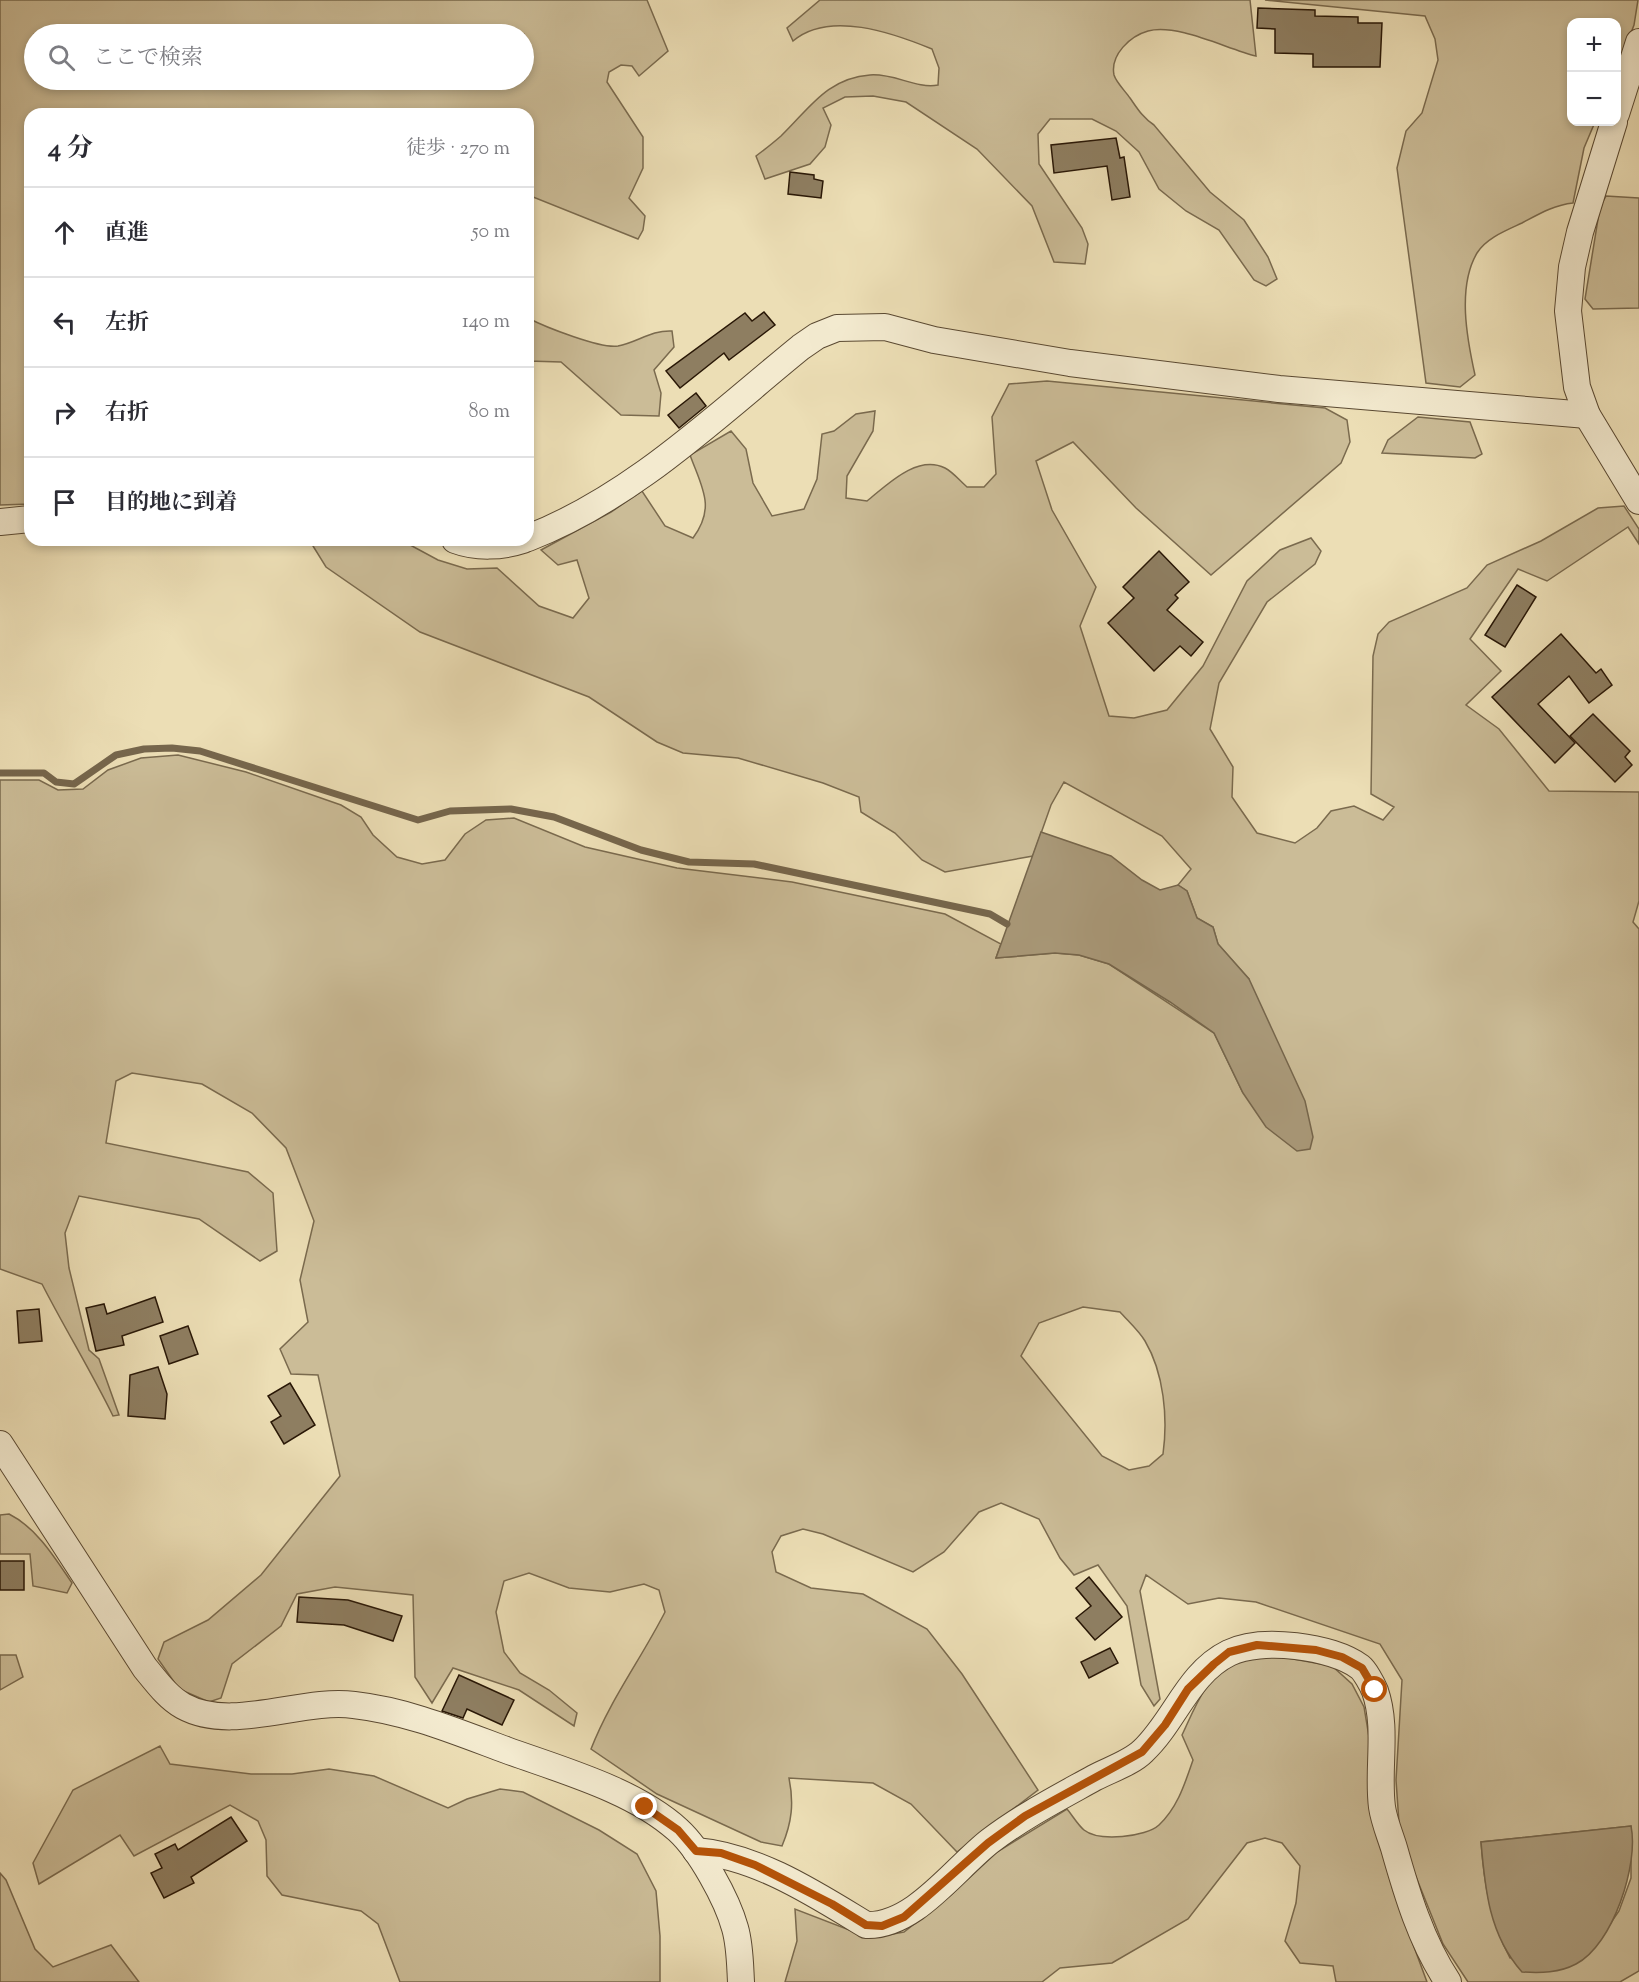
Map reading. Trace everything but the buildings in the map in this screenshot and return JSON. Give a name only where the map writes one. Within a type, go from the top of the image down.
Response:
[{"type":"street","points":[[1621,101],[1639,42]]},
{"type":"street","points":[[1613,126],[1580,232],[1569,289],[1570,350],[1577,387],[1587,415],[1639,501]]},
{"type":"street","points":[[534,535],[592,508],[665,457],[801,347],[837,328],[885,327],[934,340],[1070,363],[1279,389],[1587,415]]},
{"type":"street","points":[[0,522],[24,520]]},
{"type":"street","points":[[0,1444],[145,1668],[162,1689],[182,1705],[200,1713],[230,1715],[260,1714],[303,1706],[350,1704],[384,1709],[428,1720],[577,1775],[645,1807],[678,1830],[696,1851],[735,1927],[741,1982]]},
{"type":"street","points":[[696,1851],[721,1853],[755,1865],[832,1904],[866,1925],[882,1926],[904,1917],[988,1843],[1025,1816],[1142,1752],[1165,1725],[1188,1689],[1229,1652],[1257,1645],[1316,1650],[1342,1657],[1362,1668],[1375,1690],[1382,1730],[1382,1808],[1418,1923],[1448,1982]]},
{"type":"shaded area","points":[[0,0],[647,0],[668,51],[639,76],[632,66],[621,65],[609,72],[607,82],[643,137],[643,168],[629,198],[645,216],[643,230],[638,239],[534,197],[534,108],[24,108],[24,504],[0,505]]},
{"type":"shaded area","points":[[820,0],[1250,0],[1256,56],[1202,38],[1160,29],[1141,34],[1123,47],[1115,60],[1114,75],[1140,113],[1154,125],[1210,192],[1244,220],[1268,257],[1277,279],[1266,286],[1254,280],[1219,230],[1186,211],[1159,189],[1139,152],[1116,131],[1092,119],[1050,119],[1038,134],[1039,164],[1082,228],[1088,244],[1085,264],[1054,262],[1032,206],[977,149],[906,102],[873,96],[845,97],[823,108],[831,125],[825,147],[810,164],[765,179],[756,156],[781,136],[830,88],[855,77],[870,75],[888,76],[921,85],[938,85],[939,68],[932,49],[880,31],[861,27],[824,27],[808,32],[793,41],[787,28]]},
{"type":"shaded area","points":[[1265,0],[1638,0],[1634,25],[1621,59],[1621,18],[1567,18],[1567,126],[1593,126],[1584,148],[1573,203],[1547,210],[1504,232],[1491,239],[1477,253],[1467,281],[1465,297],[1469,346],[1475,375],[1460,387],[1426,383],[1397,168],[1406,131],[1422,113],[1438,60],[1435,39],[1425,16]]},
{"type":"shaded area","points":[[1606,196],[1639,198],[1639,308],[1593,309],[1585,299],[1600,207]]},
{"type":"shaded area","points":[[534,321],[573,336],[610,346],[625,344],[658,332],[672,331],[674,347],[654,370],[661,393],[659,416],[621,415],[561,362],[534,361]]},
{"type":"shaded area","points":[[1047,381],[1325,408],[1347,420],[1350,442],[1341,463],[1211,575],[1136,508],[1073,442],[1036,461],[1052,510],[1096,587],[1080,626],[1109,716],[1134,718],[1167,710],[1203,666],[1247,581],[1280,550],[1311,538],[1321,551],[1315,564],[1267,602],[1219,683],[1210,729],[1233,767],[1232,797],[1257,833],[1295,843],[1317,828],[1331,811],[1354,806],[1383,820],[1394,807],[1371,794],[1373,656],[1378,634],[1389,622],[1467,588],[1487,565],[1541,541],[1598,508],[1624,506],[1639,529],[1639,544],[1628,527],[1547,581],[1518,569],[1470,639],[1501,671],[1466,705],[1499,729],[1549,791],[1639,792],[1639,901],[1633,922],[1639,929],[1639,1971],[1620,1982],[1468,1982],[1443,1944],[1400,1837],[1396,1780],[1402,1680],[1380,1644],[1256,1602],[1219,1598],[1188,1604],[1146,1575],[1140,1591],[1160,1699],[1154,1706],[1141,1685],[1127,1606],[1098,1565],[1074,1575],[1060,1558],[1039,1519],[1001,1503],[979,1512],[944,1552],[913,1572],[823,1534],[803,1529],[781,1536],[772,1552],[776,1572],[811,1588],[863,1594],[927,1629],[962,1674],[1038,1790],[957,1852],[911,1804],[873,1783],[789,1778],[791,1812],[782,1846],[761,1842],[657,1794],[591,1749],[616,1697],[665,1612],[659,1590],[644,1584],[610,1592],[569,1588],[529,1573],[504,1581],[496,1612],[504,1652],[520,1673],[549,1690],[577,1713],[574,1726],[519,1690],[453,1668],[432,1703],[415,1677],[413,1595],[335,1587],[297,1594],[281,1626],[232,1664],[221,1698],[209,1702],[179,1689],[158,1659],[164,1642],[208,1620],[261,1575],[340,1476],[318,1375],[291,1374],[280,1349],[308,1322],[300,1280],[314,1221],[286,1148],[252,1113],[202,1084],[132,1073],[116,1081],[106,1143],[248,1172],[273,1193],[277,1251],[260,1261],[199,1219],[79,1196],[65,1233],[69,1268],[89,1350],[99,1359],[119,1415],[113,1416],[42,1284],[0,1269],[0,780],[39,780],[58,790],[83,789],[108,770],[141,758],[178,755],[246,772],[341,805],[361,817],[373,835],[397,857],[422,864],[445,860],[465,834],[486,820],[514,818],[585,847],[677,868],[792,882],[945,914],[1001,944],[996,958],[1055,953],[1079,955],[1109,964],[1214,1033],[1243,1093],[1249,979],[1218,944],[1213,927],[1197,918],[1187,891],[1178,885],[1191,869],[1162,836],[1064,782],[1051,805],[1033,856],[945,872],[922,860],[895,833],[861,812],[859,797],[823,783],[738,758],[683,753],[657,742],[589,697],[420,632],[326,567],[313,546],[412,546],[438,560],[467,569],[497,568],[539,606],[573,618],[589,598],[577,560],[558,565],[541,550],[611,512],[642,491],[665,526],[693,538],[704,517],[705,497],[690,455],[731,431],[746,449],[753,483],[772,516],[804,509],[817,479],[822,434],[834,431],[856,414],[875,411],[873,431],[847,476],[846,498],[867,501],[903,473],[924,465],[945,468],[967,487],[984,487],[996,474],[992,417],[1009,384]],"holes":[[[1083,1307],[1120,1312],[1143,1337],[1157,1367],[1165,1411],[1163,1454],[1149,1466],[1129,1470],[1102,1456],[1021,1356],[1039,1323]],[[1631,1826],[1631,1878],[1619,1911],[1597,1943],[1510,1958],[1497,1930],[1489,1901],[1481,1842]]]},
{"type":"shaded area","points":[[1418,417],[1470,422],[1482,454],[1475,458],[1382,453],[1388,440]]},
{"type":"shaded area","points":[[1041,832],[1111,856],[1142,880],[1160,890],[1178,885],[1187,891],[1197,918],[1213,927],[1218,944],[1249,979],[1305,1101],[1313,1137],[1310,1149],[1297,1151],[1266,1127],[1243,1093],[1214,1033],[1109,964],[1079,955],[1055,953],[996,958]]},
{"type":"shaded area","points":[[9,1514],[37,1535],[52,1554],[72,1583],[67,1593],[33,1586],[30,1554],[0,1554],[0,1515]]},
{"type":"shaded area","points":[[0,1655],[16,1655],[23,1677],[0,1690]]},
{"type":"shaded area","points":[[1271,1655],[1332,1666],[1352,1684],[1364,1707],[1370,1743],[1368,1779],[1393,1890],[1427,1982],[1336,1982],[1333,1966],[1300,1963],[1285,1941],[1296,1903],[1300,1866],[1282,1843],[1265,1838],[1247,1843],[1188,1919],[1112,1963],[1060,1968],[1042,1982],[785,1982],[797,1941],[795,1909],[870,1938],[904,1932],[951,1895],[997,1852],[1067,1809],[1084,1830],[1100,1836],[1134,1835],[1144,1833],[1159,1825],[1176,1803],[1184,1786],[1193,1760],[1182,1735],[1208,1684],[1234,1663]]},
{"type":"shaded area","points":[[160,1746],[170,1764],[251,1774],[292,1774],[329,1769],[374,1776],[448,1808],[467,1799],[500,1789],[523,1792],[599,1830],[637,1854],[656,1891],[660,1936],[660,1982],[400,1982],[378,1924],[361,1911],[282,1895],[267,1876],[266,1840],[258,1821],[230,1805],[134,1856],[120,1835],[39,1884],[33,1863],[73,1790]]},
{"type":"shaded area","points":[[1631,1826],[1631,1861],[1627,1881],[1612,1922],[1601,1940],[1589,1954],[1570,1967],[1550,1972],[1522,1972],[1502,1943],[1496,1927],[1484,1877],[1481,1842]]},
{"type":"shaded area","points":[[0,1873],[6,1880],[35,1949],[53,1967],[111,1945],[139,1982],[0,1982]]},
{"type":"waterway","points":[[0,773],[44,773],[56,782],[74,784],[116,755],[144,749],[172,748],[200,751],[418,820],[450,811],[511,809],[554,817],[641,850],[689,862],[754,864],[990,914],[1007,924]]},
{"type":"route","points":[[645,1807],[678,1830],[696,1851],[721,1853],[755,1865],[832,1904],[866,1925],[882,1926],[904,1917],[988,1843],[1025,1816],[1142,1752],[1165,1725],[1188,1689],[1229,1652],[1257,1645],[1316,1650],[1342,1657],[1362,1668],[1375,1690]]}]
